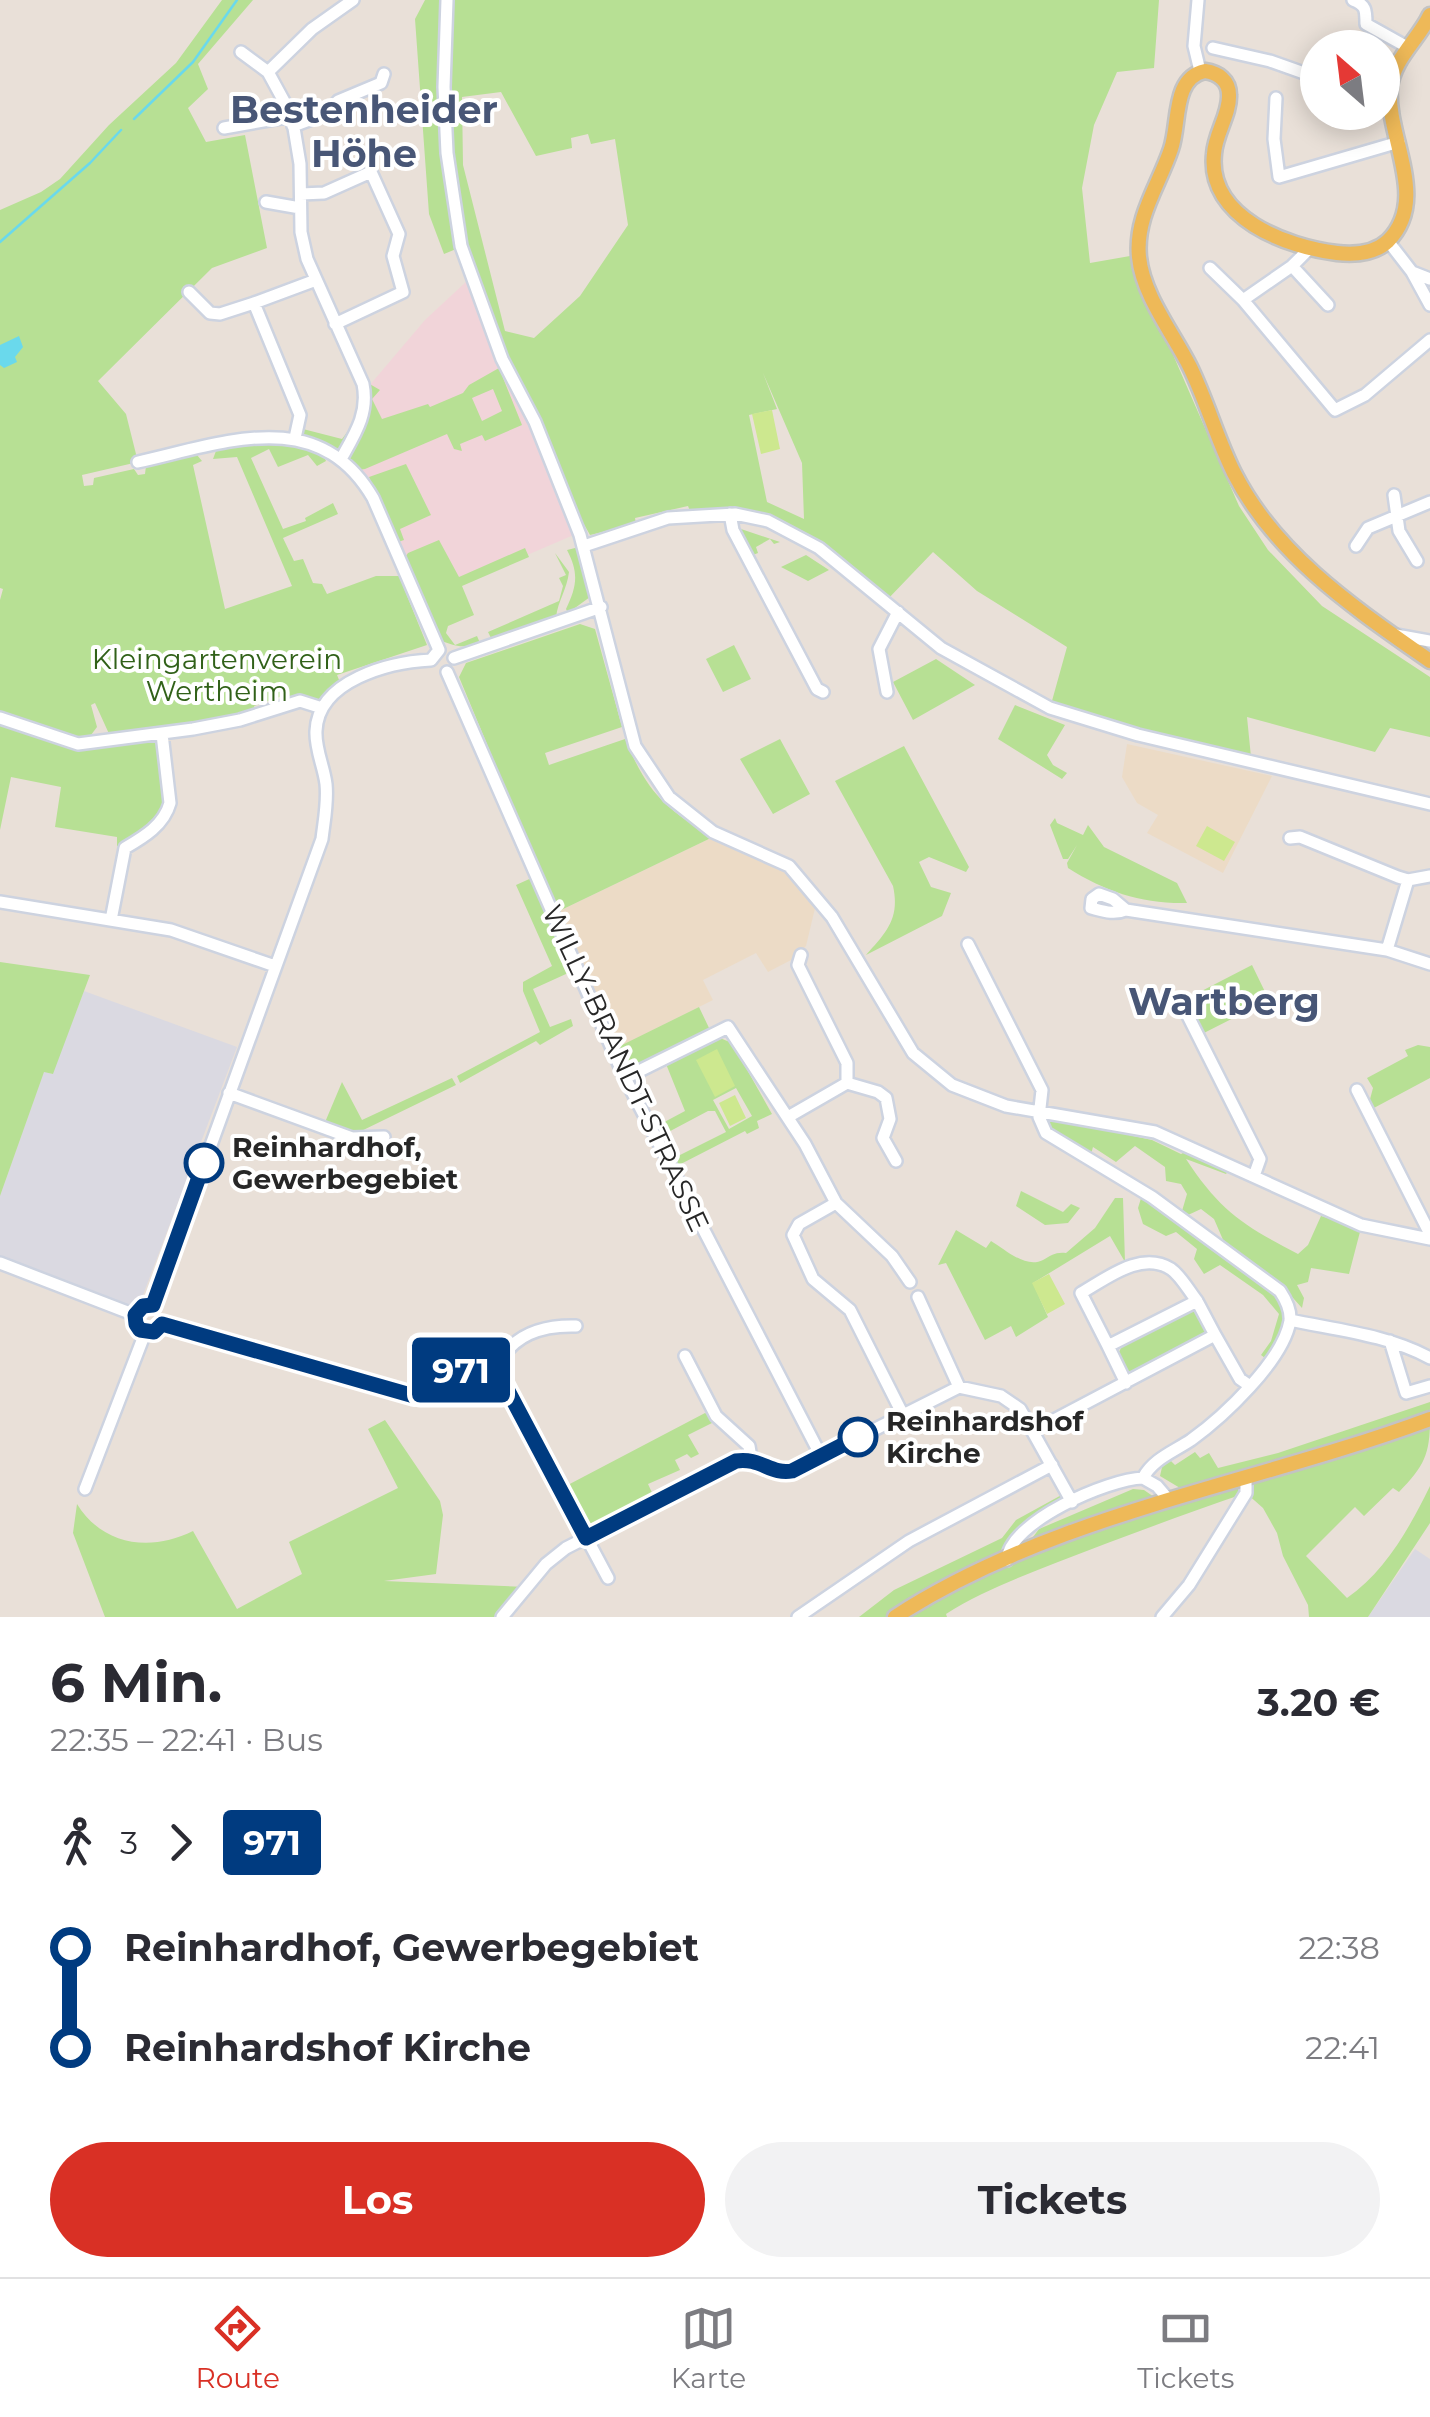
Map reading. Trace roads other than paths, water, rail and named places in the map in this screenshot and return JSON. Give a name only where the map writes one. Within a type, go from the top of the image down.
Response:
[{"type":"main road","points":[[1400,62],[1430,14]]},
{"type":"main road","points":[[1395,130],[1407,196],[1402,221],[1388,241],[1363,253],[1308,250],[1256,226],[1222,192],[1214,172],[1214,154],[1229,94],[1221,76],[1200,72],[1185,82],[1173,143],[1145,210],[1138,254],[1142,271],[1248,498],[1305,566],[1430,661]]},
{"type":"main road","points":[[895,1617],[930,1596],[1027,1551],[1170,1500],[1430,1419]]},
{"type":"street","points":[[268,72],[312,29],[353,0]]},
{"type":"street","points":[[448,0],[444,87],[447,153],[462,246],[502,359],[551,456],[584,546],[635,746],[669,797],[713,832],[789,866],[832,917],[898,1031],[933,1072],[974,1096],[1155,1132],[1361,1225],[1430,1237]]},
{"type":"street","points":[[1198,0],[1194,46],[1200,72]]},
{"type":"street","points":[[1352,0],[1366,10],[1366,24],[1408,48]]},
{"type":"street","points":[[1213,48],[1300,72]]},
{"type":"street","points":[[241,52],[268,72],[293,121],[300,164],[303,244],[366,400],[363,417],[341,459]]},
{"type":"street","points":[[224,128],[328,113],[338,101],[381,83],[384,74]]},
{"type":"street","points":[[1276,98],[1274,139],[1279,177],[1399,142]]},
{"type":"street","points":[[301,194],[324,192],[371,172],[399,234],[393,256],[403,292],[335,324]]},
{"type":"street","points":[[266,202],[300,208]]},
{"type":"street","points":[[1388,241],[1412,272],[1430,305]]},
{"type":"street","points":[[1244,300],[1308,250]]},
{"type":"street","points":[[1292,266],[1328,305]]},
{"type":"street","points":[[1210,268],[1244,300],[1335,410],[1365,395],[1430,340]]},
{"type":"street","points":[[1412,272],[1430,279]]},
{"type":"street","points":[[189,292],[210,313],[220,314],[316,280]]},
{"type":"street","points":[[254,303],[300,415],[295,438]]},
{"type":"street","points":[[138,462],[254,437],[295,438],[341,459],[373,498],[436,655],[435,670],[447,672],[454,658],[448,651],[436,655],[411,661],[356,680],[333,693],[322,708],[316,730],[326,783],[322,838],[153,1305]]},
{"type":"street","points":[[1394,495],[1399,531],[1418,561]]},
{"type":"street","points":[[1356,546],[1368,528],[1430,502]]},
{"type":"street","points":[[584,546],[668,518],[730,514],[768,521],[819,548],[942,648],[1050,708],[1138,735],[1430,804]]},
{"type":"street","points":[[730,514],[742,547],[817,690],[823,692]]},
{"type":"street","points":[[454,658],[601,607]]},
{"type":"street","points":[[887,692],[880,649],[898,612]]},
{"type":"street","points":[[1392,634],[1430,641]]},
{"type":"street","name":"WILLY-BRANDT-STRASSE","points":[[447,672],[625,1078],[820,1456]]},
{"type":"street","points":[[0,718],[78,744],[240,720],[300,702],[322,708]]},
{"type":"street","points":[[111,920],[125,848],[160,823],[170,803],[162,734]]},
{"type":"street","points":[[1290,838],[1300,838],[1408,880],[1430,876]]},
{"type":"street","points":[[1388,950],[1408,880]]},
{"type":"street","points":[[0,902],[171,930],[275,966]]},
{"type":"street","points":[[1126,910],[1388,950],[1430,964]]},
{"type":"street","points":[[968,944],[1042,1090],[1040,1112],[1046,1133],[1152,1197],[1280,1292],[1290,1320],[1274,1353],[1237,1402],[1192,1439],[1154,1463],[1142,1478],[1114,1484],[1072,1502],[1026,1528],[1008,1550],[1007,1560]]},
{"type":"street","points":[[801,954],[798,965],[847,1063],[847,1082]]},
{"type":"street","points":[[1184,1008],[1260,1159],[1254,1176]]},
{"type":"street","points":[[625,1078],[728,1027],[788,1117],[836,1203],[892,1256],[910,1282]]},
{"type":"street","points":[[788,1117],[847,1082],[878,1092],[886,1098],[890,1119],[883,1138],[896,1161]]},
{"type":"street","points":[[1357,1090],[1430,1237]]},
{"type":"street","points":[[230,1093],[352,1138],[384,1137]]},
{"type":"street","points":[[836,1203],[798,1224],[793,1235],[813,1279],[850,1310],[903,1414]]},
{"type":"street","points":[[0,1263],[135,1315]]},
{"type":"street","points":[[1126,1383],[1081,1293],[1128,1266],[1161,1265],[1173,1270],[1196,1301],[1240,1379],[1250,1386]]},
{"type":"street","points":[[918,1297],[959,1387]]},
{"type":"street","points":[[1108,1346],[1196,1301]]},
{"type":"street","points":[[145,1332],[136,1324],[135,1315],[143,1306],[153,1305]]},
{"type":"street","points":[[145,1332],[157,1330],[162,1324],[162,1314],[153,1305]]},
{"type":"street","points":[[1290,1320],[1390,1341],[1430,1358]]},
{"type":"street","points":[[162,1324],[414,1396],[468,1366],[482,1363],[496,1368],[608,1578]]},
{"type":"street","points":[[496,1368],[509,1346],[546,1326],[576,1326]]},
{"type":"street","points":[[85,1489],[145,1332]]},
{"type":"street","points":[[1033,1432],[1215,1335]]},
{"type":"street","points":[[1390,1341],[1406,1393],[1430,1386]]},
{"type":"street","points":[[685,1356],[716,1416],[749,1446],[751,1458]]},
{"type":"street","points":[[502,1617],[546,1564],[586,1538],[736,1461],[751,1458],[782,1473],[959,1387],[994,1393],[1020,1409],[1072,1502]]},
{"type":"street","points":[[798,1617],[909,1541],[1052,1466]]},
{"type":"street","points":[[1162,1617],[1189,1585],[1246,1494],[1246,1477]]},
{"type":"street","points":[[1142,1478],[1170,1500]]},
{"type":"street","points":[[1026,1528],[1027,1551]]},
{"type":"water","points":[[19,336],[23,347],[15,357],[17,362],[4,368],[0,365],[0,345]]},
{"type":"waterway","points":[[134,119],[193,62],[237,0]]},
{"type":"waterway","points":[[0,242],[90,163],[121,130]]},
{"type":"place","name":"Reinhardhof, Gewerbegebiet","points":[[204,1163]]},
{"type":"place","name":"Reinhardshof Kirche","points":[[858,1437]]},
{"type":"district","name":"Bestenheider Höhe","points":[[364,130]]},
{"type":"district","name":"Wartberg","points":[[1224,1001]]},
{"type":"park label","name":"Kleingartenverein Wertheim","points":[[217,675]]}]
